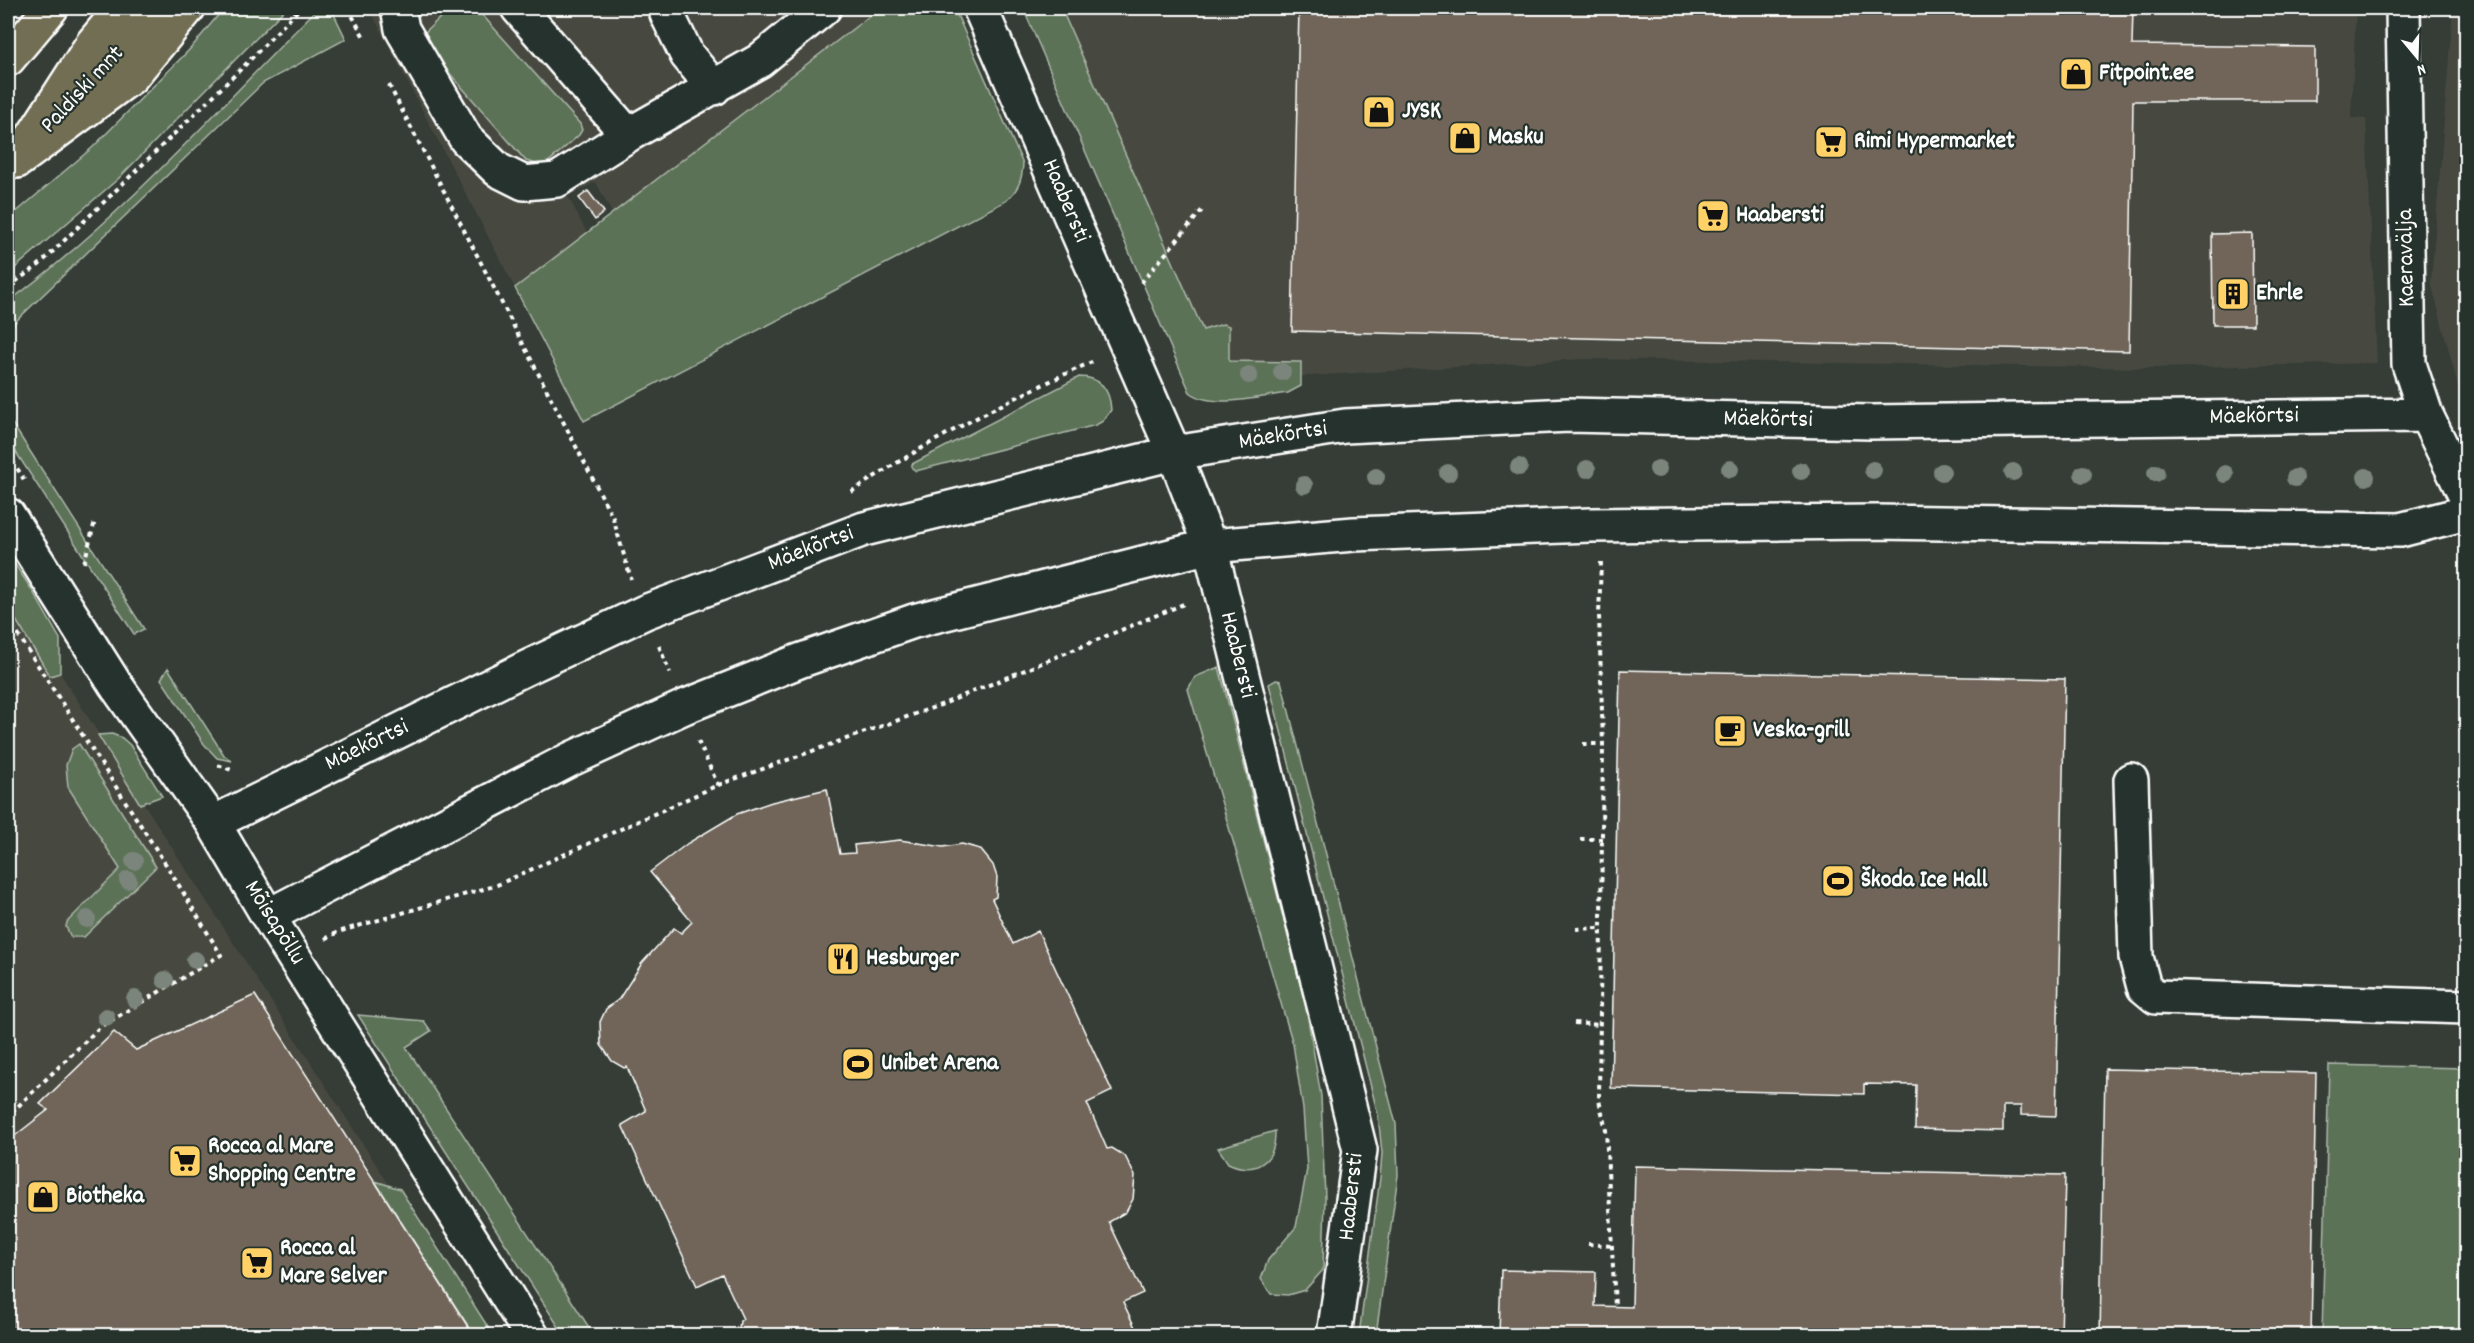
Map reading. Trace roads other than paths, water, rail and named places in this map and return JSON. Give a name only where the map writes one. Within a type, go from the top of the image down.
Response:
[{"type":"main road","points":[[8,59],[51,8]]},
{"type":"main road","points":[[12,166],[93,43],[122,8]]},
{"type":"main road","name":"Paldiski mnt","points":[[12,166],[99,76],[157,8]]},
{"type":"main road","points":[[12,166],[131,77],[188,8]]},
{"type":"street","points":[[398,8],[402,29],[466,139],[498,170],[524,183],[557,180],[628,135],[759,61],[824,8]]},
{"type":"street","points":[[518,8],[628,135]]},
{"type":"street","name":"Haabersti","points":[[980,8],[1174,453],[1210,546],[1360,1150],[1334,1335]]},
{"type":"street","name":"Kaeravälja","points":[[2403,8],[2409,364],[2426,415],[2466,497]]},
{"type":"street","points":[[667,14],[687,55],[714,88]]},
{"type":"street","name":"Mäekõrtsi","points":[[213,823],[524,669],[645,612],[864,529],[1174,453],[1346,426],[1569,415],[1871,422],[2426,415]]},
{"type":"street","points":[[268,916],[571,759],[684,707],[799,661],[914,621],[1210,546],[1354,534],[1590,525],[1876,522],[2400,530],[2466,513]]},
{"type":"street","name":"Mõisapõllu","points":[[8,515],[115,684],[213,823],[268,916],[532,1335]]},
{"type":"street","points":[[2131,780],[2136,957],[2144,987],[2156,997],[2466,1007]]},
{"type":"place","name":"Fitpoint.ee","points":[[2076,74]]},
{"type":"place","name":"JYSK","points":[[1379,112]]},
{"type":"place","name":"Masku","points":[[1465,138]]},
{"type":"place","name":"Rimi Hypermarket","points":[[1831,142]]},
{"type":"place","name":"Haabersti","points":[[1713,216]]},
{"type":"place","name":"Ehrle","points":[[2233,294]]},
{"type":"place","name":"Veska-grill","points":[[1730,731]]},
{"type":"place","name":"Škoda Ice Hall","points":[[1838,881]]},
{"type":"place","name":"Hesburger","points":[[843,959]]},
{"type":"place","name":"Unibet Arena","points":[[858,1064]]},
{"type":"place","name":"Rocca al Mare Shopping Centre","points":[[185,1161]]},
{"type":"place","name":"Biotheka","points":[[43,1197]]},
{"type":"place","name":"Rocca al Mare Selver","points":[[257,1263]]}]
